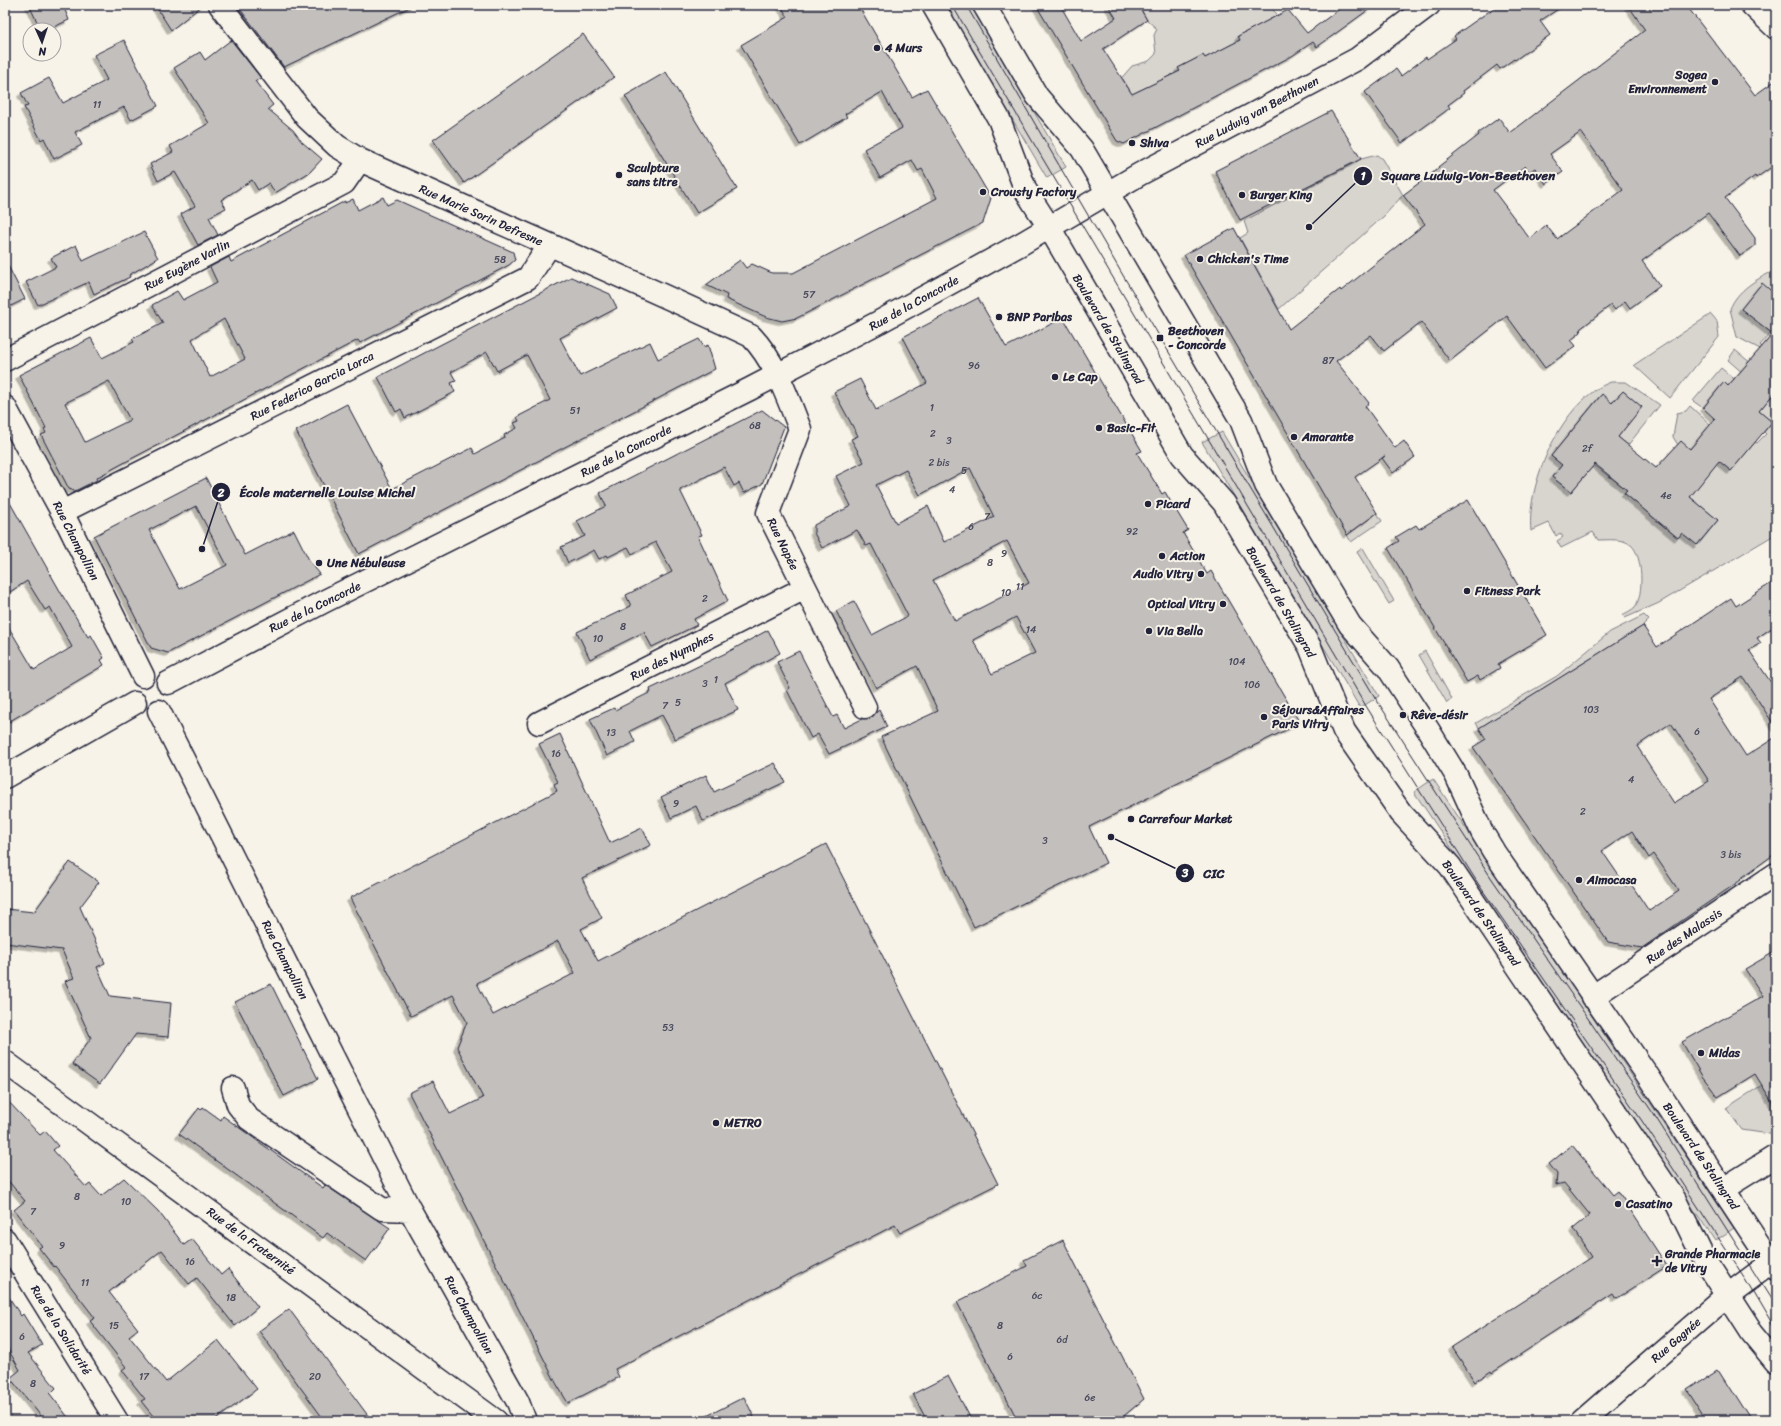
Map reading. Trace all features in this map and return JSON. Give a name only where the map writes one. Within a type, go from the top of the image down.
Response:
[{"type":"street","name":"Rue Marie Sorin Defresne","points":[[220,5],[307,118],[337,146],[360,160],[549,246],[624,276],[751,336],[761,347],[778,375]]},
{"type":"street","name":"Boulevard de Stalingrad","points":[[933,5],[999,119],[1026,191],[1049,227],[1178,449],[1224,503],[1310,647],[1344,731],[1401,813],[1450,866],[1675,1200],[1694,1241],[1752,1333],[1776,1362]]},
{"type":"street","name":"Boulevard de Stalingrad","points":[[984,5],[1037,96],[1082,149],[1108,192],[1241,420],[1266,485],[1346,618],[1388,668],[1456,775],[1482,832],[1494,852],[1774,1266]]},
{"type":"street","name":"Rue Ludwig van Beethoven","points":[[1079,210],[1108,192],[1357,59],[1429,5]]},
{"type":"street","points":[[1752,5],[1776,28]]},
{"type":"street","name":"Rue Eugène Varlin","points":[[5,360],[344,183],[360,160]]},
{"type":"street","name":"Rue de la Concorde","points":[[168,683],[325,601],[778,375],[880,322],[1079,210]]},
{"type":"street","name":"Rue Federico Garcia Lorca","points":[[62,512],[528,278],[549,246]]},
{"type":"street","name":"Rue Napée","points":[[778,375],[800,429],[768,513],[865,707]]},
{"type":"street","name":"Rue Champollion","points":[[5,406],[62,512],[143,676]]},
{"type":"street","name":"Rue des Nymphes","points":[[539,723],[805,588]]},
{"type":"street","points":[[152,674],[168,683],[171,691],[170,699],[166,706],[159,711],[150,712],[141,709],[135,703],[133,693],[134,688],[136,683],[143,676],[152,674]]},
{"type":"street","points":[[5,777],[135,703]]},
{"type":"street","name":"Rue Champollion","points":[[159,711],[410,1210],[518,1402],[525,1421]]},
{"type":"street","name":"Rue des Malassis","points":[[1592,997],[1776,874]]},
{"type":"street","name":"Rue de la Fraternité","points":[[5,1062],[496,1421]]},
{"type":"street","points":[[233,1088],[238,1105],[249,1119],[382,1209],[410,1210]]},
{"type":"street","points":[[1723,1189],[1776,1156]]},
{"type":"street","name":"Rue de la Solidarité","points":[[5,1240],[117,1421]]},
{"type":"street","name":"Rue Gagnée","points":[[1583,1421],[1728,1295],[1774,1266]]},
{"type":"shaded area","points":[[945,5],[972,5],[1066,167],[1047,178]]},
{"type":"shaded area","points":[[1139,5],[1266,5],[1267,8],[1270,7],[1278,15],[1239,36],[1240,40],[1205,58],[1203,55],[1178,68],[1180,71],[1132,94],[1123,79],[1117,83],[1132,66],[1149,61],[1156,54],[1154,35],[1157,29],[1147,20]]},
{"type":"shaded area","points":[[1377,155],[1382,159],[1403,195],[1384,216],[1279,309],[1240,238],[1248,233],[1244,221],[1361,159]]},
{"type":"shaded area","points":[[1776,270],[1776,292],[1742,308],[1771,333],[1760,345],[1762,347],[1760,349],[1737,337],[1730,309],[1733,302],[1743,290],[1755,281]]},
{"type":"shaded area","points":[[1711,314],[1717,321],[1719,337],[1670,398],[1634,365]]},
{"type":"shaded area","points":[[1735,350],[1752,364],[1744,374],[1728,360]]},
{"type":"shaded area","points":[[1721,368],[1738,382],[1732,389],[1724,383],[1703,408],[1693,401]]},
{"type":"shaded area","points":[[1611,382],[1626,382],[1660,405],[1628,445],[1618,437],[1641,407],[1623,391],[1612,403],[1601,395],[1551,456],[1562,465],[1552,477],[1571,492],[1594,465],[1627,490],[1625,494],[1678,538],[1682,533],[1698,545],[1718,520],[1690,497],[1718,460],[1731,471],[1755,442],[1757,443],[1766,434],[1764,432],[1772,422],[1759,411],[1776,391],[1776,534],[1659,603],[1625,618],[1622,615],[1634,608],[1638,601],[1641,585],[1638,557],[1631,545],[1620,540],[1598,540],[1593,532],[1561,548],[1557,541],[1563,537],[1560,533],[1556,536],[1549,523],[1531,531],[1531,512],[1535,490],[1541,467],[1551,445],[1563,424],[1578,406],[1594,391]]},
{"type":"shaded area","points":[[1690,406],[1711,425],[1690,449],[1678,445],[1673,437],[1677,413],[1686,411]]},
{"type":"shaded area","points":[[1222,432],[1379,696],[1360,708],[1202,442]]},
{"type":"shaded area","points":[[1377,513],[1382,521],[1351,542],[1347,535]]},
{"type":"shaded area","points":[[1363,548],[1394,601],[1389,604],[1357,552]]},
{"type":"shaded area","points":[[1644,615],[1649,620],[1643,626],[1479,728],[1476,723],[1557,676],[1610,632]]},
{"type":"shaded area","points":[[1425,651],[1452,699],[1447,703],[1419,655]]},
{"type":"shaded area","points":[[1433,779],[1734,1228],[1715,1241],[1414,792]]},
{"type":"shaded area","points":[[1762,1085],[1776,1108],[1776,1135],[1742,1130],[1726,1108]]},
{"type":"building","points":[[29,5],[63,5],[69,20],[62,23],[37,22]]},
{"type":"building","points":[[155,5],[203,5],[171,30]]},
{"type":"building","points":[[237,5],[414,5],[284,67]]},
{"type":"building","points":[[780,5],[858,5],[912,97],[927,89],[991,198],[983,223],[797,318],[782,321],[766,317],[726,299],[727,295],[706,285],[740,260],[746,268],[752,264],[772,273],[793,273],[937,198],[922,169],[918,171],[912,160],[880,178],[864,149],[902,128],[882,92],[845,114],[847,117],[800,145],[741,45],[788,17]]},
{"type":"building","points":[[1036,5],[1060,5],[1081,41],[1116,18],[1108,5],[1138,5],[1147,20],[1103,49],[1132,94],[1180,71],[1178,68],[1203,55],[1205,58],[1240,40],[1238,36],[1288,10],[1307,33],[1345,5],[1375,5],[1317,47],[1313,42],[1292,56],[1124,144],[1117,141]]},
{"type":"building","points":[[1498,5],[1564,5],[1540,21],[1550,35],[1500,69],[1497,65],[1463,91],[1464,93],[1448,105],[1450,108],[1402,143],[1365,92],[1396,69],[1401,76],[1426,57],[1427,59],[1456,39],[1454,36]]},
{"type":"building","points":[[1628,5],[1686,5],[1755,95],[1776,80],[1776,164],[1756,178],[1755,176],[1725,198],[1755,238],[1755,246],[1740,256],[1708,213],[1642,261],[1660,286],[1630,308],[1625,301],[1615,310],[1611,305],[1580,329],[1581,332],[1571,340],[1576,346],[1545,368],[1507,316],[1450,361],[1421,322],[1384,351],[1371,335],[1336,361],[1369,403],[1365,406],[1395,448],[1404,441],[1415,457],[1393,473],[1382,458],[1355,477],[1377,513],[1347,535],[1184,255],[1234,228],[1289,329],[1340,289],[1341,291],[1425,224],[1403,195],[1439,168],[1438,167],[1479,135],[1478,133],[1499,118],[1510,133],[1645,30]],"holes":[[[1581,132],[1623,190],[1557,239],[1546,225],[1530,239],[1493,190],[1525,166],[1529,172],[1535,168],[1546,184],[1563,172],[1550,154]]]},
{"type":"building","points":[[583,34],[614,77],[464,183],[433,140]]},
{"type":"building","points":[[124,40],[158,106],[131,120],[124,107],[75,132],[82,145],[54,159],[44,138],[41,140],[24,107],[28,106],[21,93],[49,78],[63,103],[107,80],[94,55]]},
{"type":"building","points":[[231,40],[261,78],[255,81],[273,105],[268,109],[293,130],[302,142],[322,159],[310,172],[275,193],[269,183],[258,190],[252,180],[221,200],[226,208],[209,217],[218,235],[198,245],[181,214],[195,206],[175,172],[158,181],[150,164],[173,152],[170,146],[209,123],[174,68],[200,52],[205,60]]},
{"type":"building","points":[[666,72],[737,189],[697,213],[625,96]]},
{"type":"building","points":[[1331,111],[1361,159],[1240,220],[1215,171]]},
{"type":"building","points":[[383,197],[387,205],[397,200],[513,252],[515,260],[509,265],[360,343],[358,340],[131,459],[96,478],[97,480],[75,491],[69,489],[41,435],[46,433],[44,429],[46,428],[19,375],[91,338],[102,358],[134,342],[132,339],[163,323],[152,305],[177,291],[183,300],[217,282],[210,267],[229,257],[231,262],[345,201],[345,203],[353,199],[358,210]],"holes":[[[224,319],[245,359],[210,377],[192,339]],[[109,381],[130,420],[85,442],[65,403]]]},
{"type":"building","points":[[144,232],[158,258],[129,275],[130,277],[94,294],[89,282],[38,305],[26,282],[56,267],[51,258],[76,245],[83,261]]},
{"type":"building","points":[[5,260],[25,299],[5,309]]},
{"type":"building","points":[[571,277],[610,294],[617,308],[560,338],[580,376],[650,342],[658,359],[699,339],[704,347],[708,345],[715,369],[359,554],[296,431],[347,404],[392,489],[472,448],[475,454],[505,438],[504,435],[517,428],[514,423],[519,421],[517,417],[550,400],[527,355],[497,371],[487,352],[451,372],[456,381],[451,383],[455,392],[405,418],[401,409],[396,412],[378,377]]},
{"type":"building","points":[[1762,283],[1776,295],[1776,391],[1759,411],[1772,422],[1731,471],[1719,461],[1690,497],[1718,520],[1697,545],[1682,533],[1678,538],[1624,493],[1627,490],[1595,464],[1571,492],[1552,477],[1562,465],[1551,456],[1602,394],[1612,403],[1623,391],[1642,407],[1618,437],[1656,468],[1681,441],[1690,449],[1715,419],[1703,408],[1724,382],[1728,386],[1773,334],[1741,309]]},
{"type":"building","name":"Via Bella","points":[[978,298],[1006,347],[1063,318],[1142,451],[1137,453],[1162,494],[1165,492],[1188,530],[1183,533],[1207,574],[1211,571],[1300,723],[1089,827],[1106,863],[974,927],[881,737],[938,711],[917,666],[876,688],[836,611],[854,601],[872,635],[908,616],[871,544],[866,546],[857,530],[822,548],[814,533],[814,525],[851,506],[836,476],[864,462],[851,439],[858,436],[834,392],[860,379],[876,410],[927,383],[903,337]],"holes":[[[970,468],[994,517],[944,542],[928,506],[896,523],[876,485],[906,470],[920,495]],[[1007,541],[1029,583],[955,621],[933,580]],[[1016,617],[1035,653],[992,674],[973,640]]]},
{"type":"building","points":[[762,410],[784,427],[762,484],[744,493],[739,483],[734,486],[724,467],[680,490],[702,535],[698,536],[728,601],[694,619],[697,625],[652,647],[644,632],[590,659],[577,632],[631,606],[626,595],[672,572],[656,542],[632,554],[628,547],[608,557],[607,555],[599,559],[594,550],[568,563],[561,547],[585,536],[577,521],[606,506],[600,493]]},
{"type":"building","points":[[206,478],[245,555],[294,530],[310,562],[320,574],[168,653],[151,648],[94,536]],"holes":[[[196,506],[227,565],[180,589],[149,530]]]},
{"type":"building","points":[[5,494],[64,598],[88,637],[91,635],[104,658],[101,660],[104,665],[5,724],[5,621],[34,670],[72,647],[50,607],[45,610],[27,581],[5,595]]},
{"type":"building","name":"Fitness Park","points":[[1468,500],[1547,635],[1498,664],[1500,668],[1480,680],[1478,676],[1467,682],[1388,548],[1399,541],[1396,537],[1416,525],[1419,529]]},
{"type":"building","points":[[1776,580],[1776,625],[1757,638],[1761,643],[1749,650],[1776,690],[1776,728],[1743,677],[1709,699],[1746,756],[1776,737],[1776,853],[1740,879],[1741,880],[1642,948],[1608,942],[1473,747],[1486,739],[1479,728],[1643,626],[1657,647],[1731,598],[1736,606]],"holes":[[[1671,723],[1709,781],[1674,803],[1637,746]],[[1632,831],[1649,858],[1654,854],[1679,891],[1649,911],[1631,884],[1626,886],[1602,851]]]},
{"type":"building","points":[[768,630],[780,653],[725,683],[738,710],[675,739],[662,715],[630,731],[635,742],[607,756],[590,719],[614,708],[615,710],[651,692],[650,689],[726,653]]},
{"type":"building","points":[[799,651],[833,717],[837,715],[844,728],[862,719],[870,718],[879,710],[887,727],[829,754],[818,734],[811,738],[787,690],[790,688],[777,662]]},
{"type":"building","name":"METRO","points":[[560,734],[610,843],[642,828],[651,845],[582,878],[602,918],[581,929],[598,961],[826,844],[998,1184],[900,1233],[895,1225],[615,1369],[619,1377],[568,1403],[556,1383],[409,1093],[433,1081],[450,1114],[483,1098],[457,1047],[467,1022],[453,995],[411,1016],[350,898],[557,791],[554,784],[558,782],[539,744]],"holes":[[[558,941],[575,973],[493,1015],[477,983]]]},
{"type":"building","points":[[775,763],[785,782],[703,821],[696,806],[671,818],[661,797],[706,775],[714,792]]},
{"type":"building","points":[[70,862],[99,882],[80,907],[105,963],[97,967],[110,996],[171,1003],[168,1037],[136,1034],[100,1084],[72,1064],[91,1038],[65,981],[74,978],[62,950],[5,943],[5,909],[34,912]]},
{"type":"building","points":[[1776,951],[1776,1108],[1755,1074],[1718,1097],[1702,1076],[1682,1042],[1763,996],[1745,969]]},
{"type":"building","points":[[271,984],[318,1079],[284,1096],[235,1002]]},
{"type":"building","points":[[5,1098],[40,1135],[45,1131],[58,1146],[53,1150],[86,1187],[90,1184],[101,1196],[124,1178],[158,1211],[184,1245],[192,1239],[221,1275],[228,1269],[258,1307],[235,1326],[197,1278],[189,1284],[162,1250],[109,1292],[138,1329],[129,1336],[166,1382],[218,1340],[257,1389],[214,1421],[157,1421],[141,1401],[145,1399],[122,1370],[126,1367],[90,1321],[95,1318],[55,1266],[54,1267],[39,1248],[42,1246],[14,1210],[25,1201],[5,1177]]},
{"type":"building","points":[[203,1107],[221,1120],[223,1116],[323,1188],[325,1185],[390,1228],[366,1261],[327,1233],[323,1238],[179,1134],[199,1108],[201,1110]]},
{"type":"building","points":[[1572,1145],[1613,1195],[1618,1191],[1667,1266],[1616,1299],[1613,1294],[1492,1373],[1491,1371],[1475,1382],[1452,1347],[1591,1257],[1573,1229],[1590,1215],[1564,1183],[1556,1185],[1557,1174],[1549,1164]]},
{"type":"building","points":[[1063,1240],[1144,1399],[1118,1421],[1018,1421],[957,1302],[1027,1266],[1024,1260]]},
{"type":"building","points":[[5,1291],[21,1316],[23,1314],[42,1345],[28,1353],[56,1388],[50,1394],[71,1421],[45,1421],[10,1378],[20,1370],[5,1344]]},
{"type":"building","points":[[289,1309],[372,1421],[325,1421],[259,1331]]},
{"type":"building","points":[[1718,1369],[1751,1421],[1706,1421],[1686,1390]]},
{"type":"building","points":[[948,1376],[972,1421],[927,1421],[913,1394]]},
{"type":"building","points":[[744,1397],[756,1421],[697,1421]]},
{"type":"tram line","points":[[952,5],[1366,706],[1479,885],[1642,1121],[1746,1280],[1776,1331]]},
{"type":"tram line","points":[[966,5],[1121,272],[1376,699],[1490,876],[1653,1113],[1776,1307]]},
{"type":"place","name":"4 Murs","points":[[877,48]]},
{"type":"place","name":"Sogea Environnement","points":[[1715,82]]},
{"type":"place","name":"Shiva","points":[[1132,143]]},
{"type":"place","name":"Sculpture sans titre","points":[[619,175]]},
{"type":"place","name":"Crousty Factory","points":[[983,192]]},
{"type":"place","name":"Burger King","points":[[1242,195]]},
{"type":"place","name":"Square Ludwig-Von-Beethoven","points":[[1309,227]]},
{"type":"place","name":"Chicken's Time","points":[[1200,259]]},
{"type":"place","name":"BNP Paribas","points":[[999,317]]},
{"type":"place","name":"Beethoven - Concorde","points":[[1160,338]]},
{"type":"place","name":"Le Cap","points":[[1055,377]]},
{"type":"place","name":"Basic-Fit","points":[[1099,428]]},
{"type":"place","name":"Amarante","points":[[1294,437]]},
{"type":"place","name":"Picard","points":[[1148,504]]},
{"type":"place","name":"École maternelle Louise Michel","points":[[202,549]]},
{"type":"place","name":"Action","points":[[1162,556]]},
{"type":"place","name":"Une Nébuleuse","points":[[319,563]]},
{"type":"place","name":"Audio Vitry","points":[[1201,574]]},
{"type":"place","name":"Fitness Park","points":[[1467,591]]},
{"type":"place","name":"Optical Vitry","points":[[1223,604]]},
{"type":"place","name":"Via Bella","points":[[1149,631]]},
{"type":"place","name":"Rêve-désir","points":[[1403,715]]},
{"type":"place","name":"Séjours&Affaires Paris Vitry","points":[[1264,717]]},
{"type":"place","name":"Carrefour Market","points":[[1131,819]]},
{"type":"place","name":"CIC","points":[[1111,837]]},
{"type":"place","name":"Aimocasa","points":[[1579,880]]},
{"type":"place","name":"Midas","points":[[1701,1053]]},
{"type":"place","name":"METRO","points":[[716,1123]]},
{"type":"place","name":"Casatino","points":[[1618,1204]]},
{"type":"place","name":"Grande Pharmacie de Vitry","points":[[1657,1261]]}]
